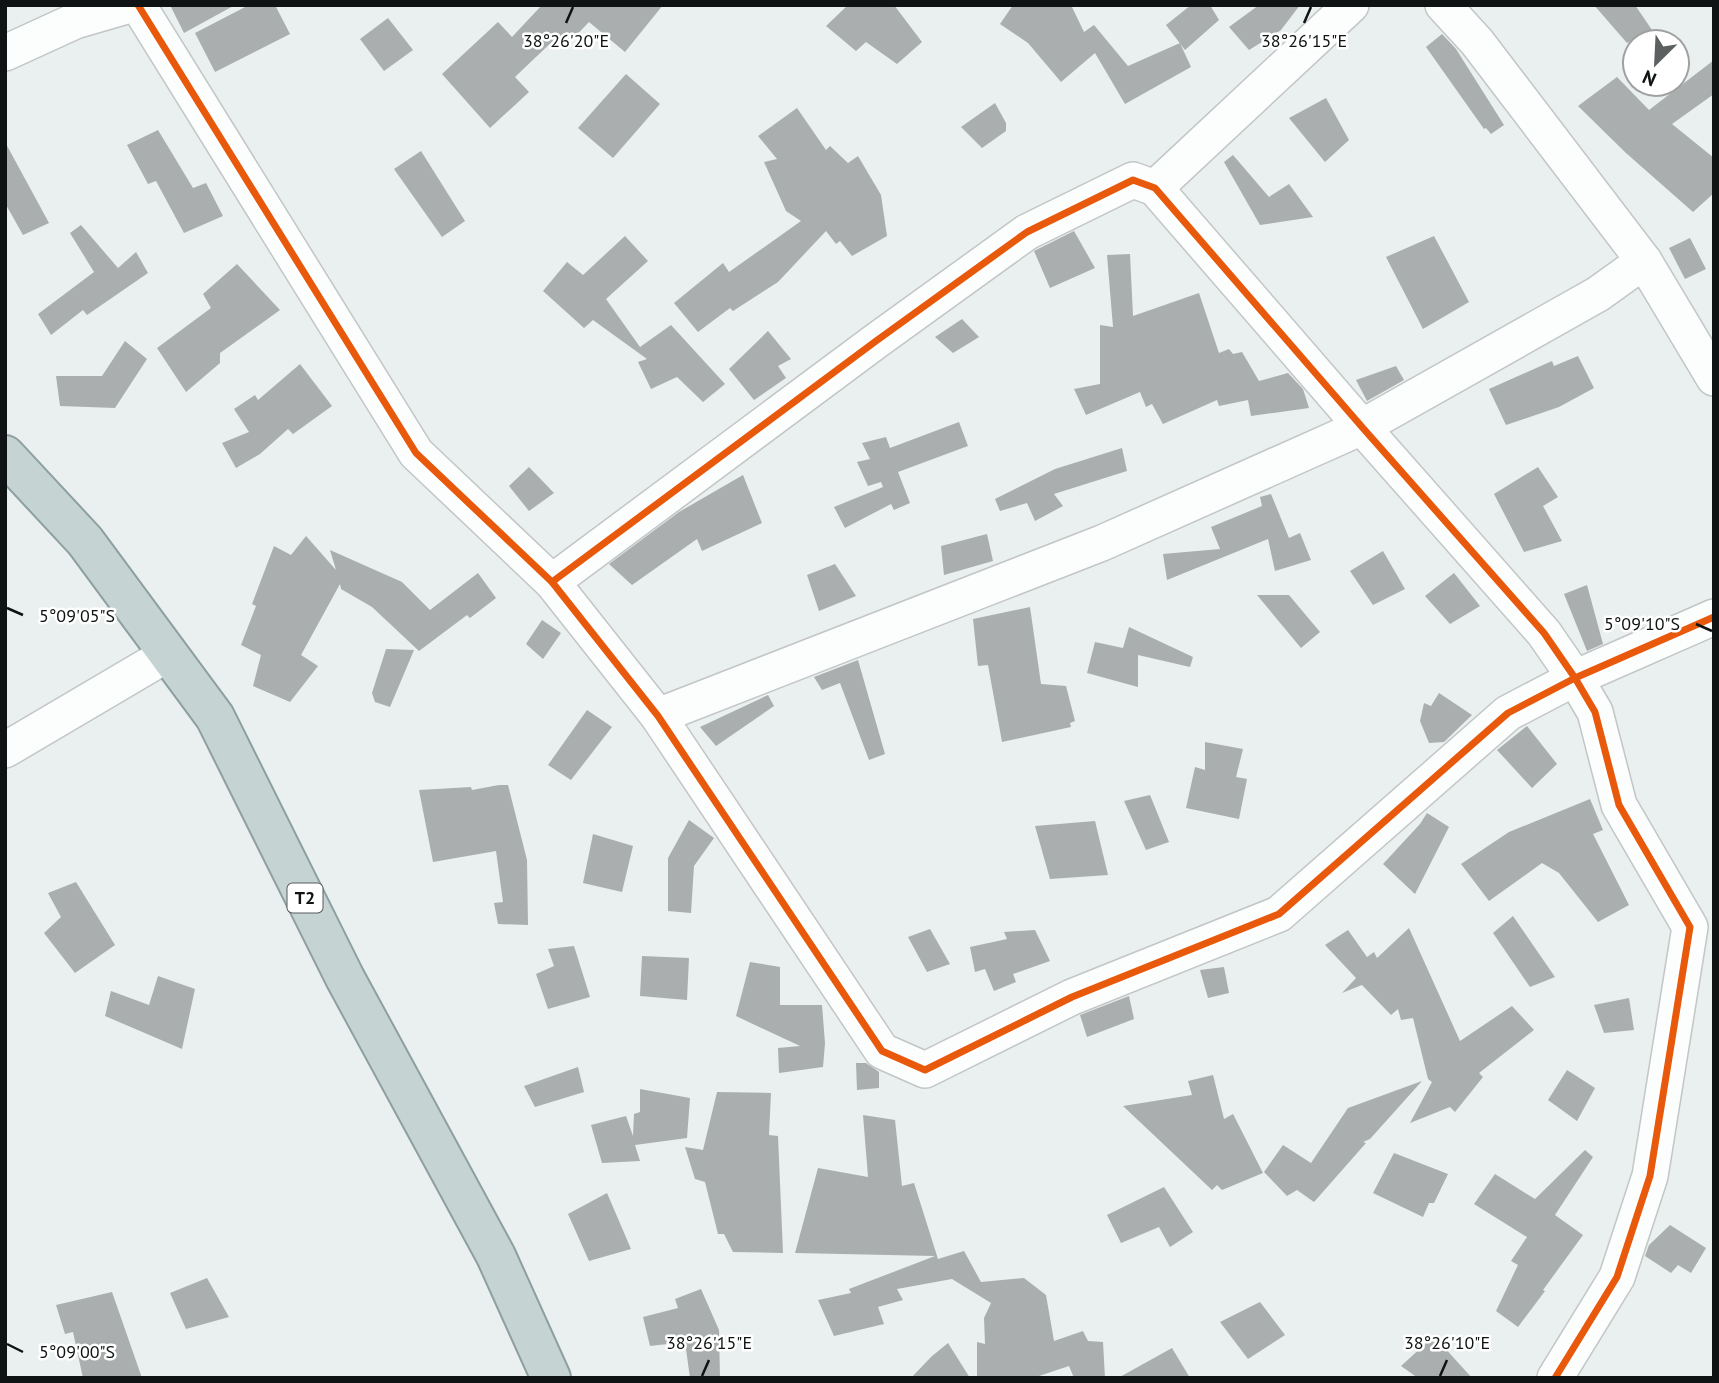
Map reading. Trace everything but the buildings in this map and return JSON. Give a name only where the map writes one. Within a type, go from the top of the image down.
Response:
[{"type":"highway","name":"T2","points":[[5,455],[85,541],[215,717],[345,978],[496,1256],[551,1378]]},
{"type":"street","points":[[5,53],[75,21],[130,5]]},
{"type":"street","points":[[138,5],[416,453],[552,582],[658,716],[882,1051],[925,1070],[1072,997],[1279,914],[1508,713],[1575,678],[1714,617]]},
{"type":"street","points":[[1156,188],[1351,5]]},
{"type":"street","points":[[1443,5],[1476,42],[1644,261],[1714,378]]},
{"type":"street","points":[[552,582],[1027,232],[1133,180],[1156,188],[1362,427],[1545,633],[1595,712],[1619,805],[1702,919],[1650,1176],[1617,1277],[1555,1378]]},
{"type":"street","points":[[658,716],[1102,543],[1362,427],[1598,294],[1644,261]]},
{"type":"street","points":[[5,751],[168,654]]},
{"type":"cycle path","points":[[138,5],[416,453],[552,582],[658,716],[882,1051],[925,1070],[1072,997],[1279,914],[1508,713],[1575,678],[1714,617]]},
{"type":"cycle path","points":[[552,582],[1027,232],[1133,180],[1155,188],[1544,633],[1595,712],[1619,805],[1690,927],[1650,1176],[1617,1277],[1555,1378]]}]
